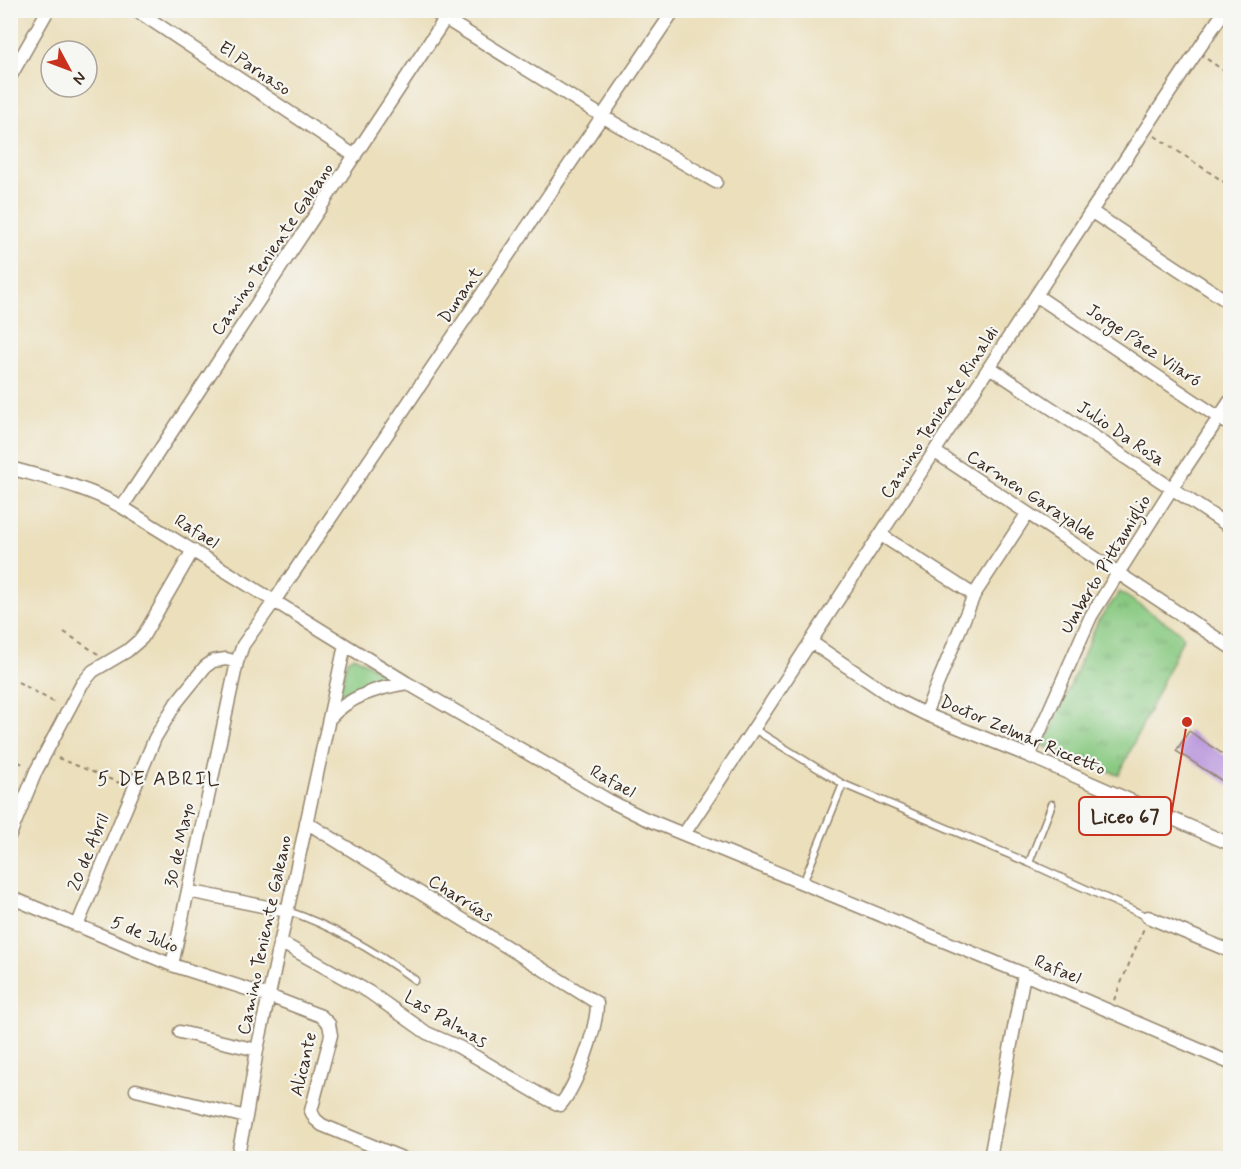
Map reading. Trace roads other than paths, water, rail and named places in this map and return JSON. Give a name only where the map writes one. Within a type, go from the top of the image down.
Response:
[{"type":"street","points":[[10,77],[48,10]]},
{"type":"street","name":"El Parnaso","points":[[136,10],[355,156]]},
{"type":"street","points":[[431,10],[448,15],[602,116],[716,182]]},
{"type":"street","name":"Dunant","points":[[275,600],[674,10]]},
{"type":"street","name":"Camino Teniente Rinaldi","points":[[684,834],[1225,10]]},
{"type":"street","name":"Camino Teniente Galeano","points":[[122,507],[448,15]]},
{"type":"street","points":[[1092,212],[1230,303]]},
{"type":"street","name":"Jorge Páez Vilaró","points":[[1037,296],[1230,425]]},
{"type":"street","name":"Julio Da Rosa","points":[[991,368],[1230,527]]},
{"type":"street","name":"Umberto Pittamiglio","points":[[1029,756],[1091,616],[1230,400]]},
{"type":"street","name":"Carmen Garayalde","points":[[935,452],[1230,646]]},
{"type":"street","name":"Rafael","points":[[10,468],[87,490],[122,507],[407,683],[608,800],[644,818],[1230,1063]]},
{"type":"street","points":[[925,714],[974,595],[1027,513]]},
{"type":"street","points":[[881,535],[974,595]]},
{"type":"street","points":[[10,835],[36,771],[82,684],[93,671],[127,651],[142,638],[193,550]]},
{"type":"street","name":"30 de Mayo","points":[[172,965],[237,662],[243,645],[275,600]]},
{"type":"street","name":"Doctor Zelmar Riccetto","points":[[811,642],[895,699],[925,714],[1029,756],[1230,844]]},
{"type":"street","name":"Camino Teniente Galeano","points":[[237,1158],[257,1050],[345,645]]},
{"type":"street","name":"20 de Abril","points":[[77,926],[133,789],[165,720],[205,667],[217,659],[237,662]]},
{"type":"street","points":[[328,720],[348,702],[386,686],[407,683]]},
{"type":"street","name":"Charrúas","points":[[306,822],[597,1004],[597,1016],[586,1053],[572,1089],[563,1102]]},
{"type":"street","points":[[188,891],[287,911]]},
{"type":"street","name":"5 de Julio","points":[[10,897],[172,965],[269,996]]},
{"type":"street","points":[[1148,917],[1230,951]]},
{"type":"street","name":"Las Palmas","points":[[280,942],[369,992],[427,1034],[459,1047],[549,1100],[560,1105],[563,1102]]},
{"type":"street","points":[[990,1158],[1024,975]]},
{"type":"street","name":"Alicante","points":[[269,996],[321,1016],[329,1024],[331,1035],[311,1111],[315,1119],[322,1125],[381,1154],[402,1158]]},
{"type":"street","points":[[180,1032],[257,1050]]},
{"type":"street","points":[[136,1090],[246,1117]]},
{"type":"lane","points":[[754,729],[843,784],[1029,863],[1148,917]]},
{"type":"lane","points":[[803,883],[843,784]]},
{"type":"lane","points":[[1029,863],[1052,804]]},
{"type":"lane","points":[[287,911],[315,920],[344,934],[416,980]]},
{"type":"place","name":"Liceo 67","points":[[1187,722]]},
{"type":"district","name":"5 DE ABRIL","points":[[159,778]]}]
